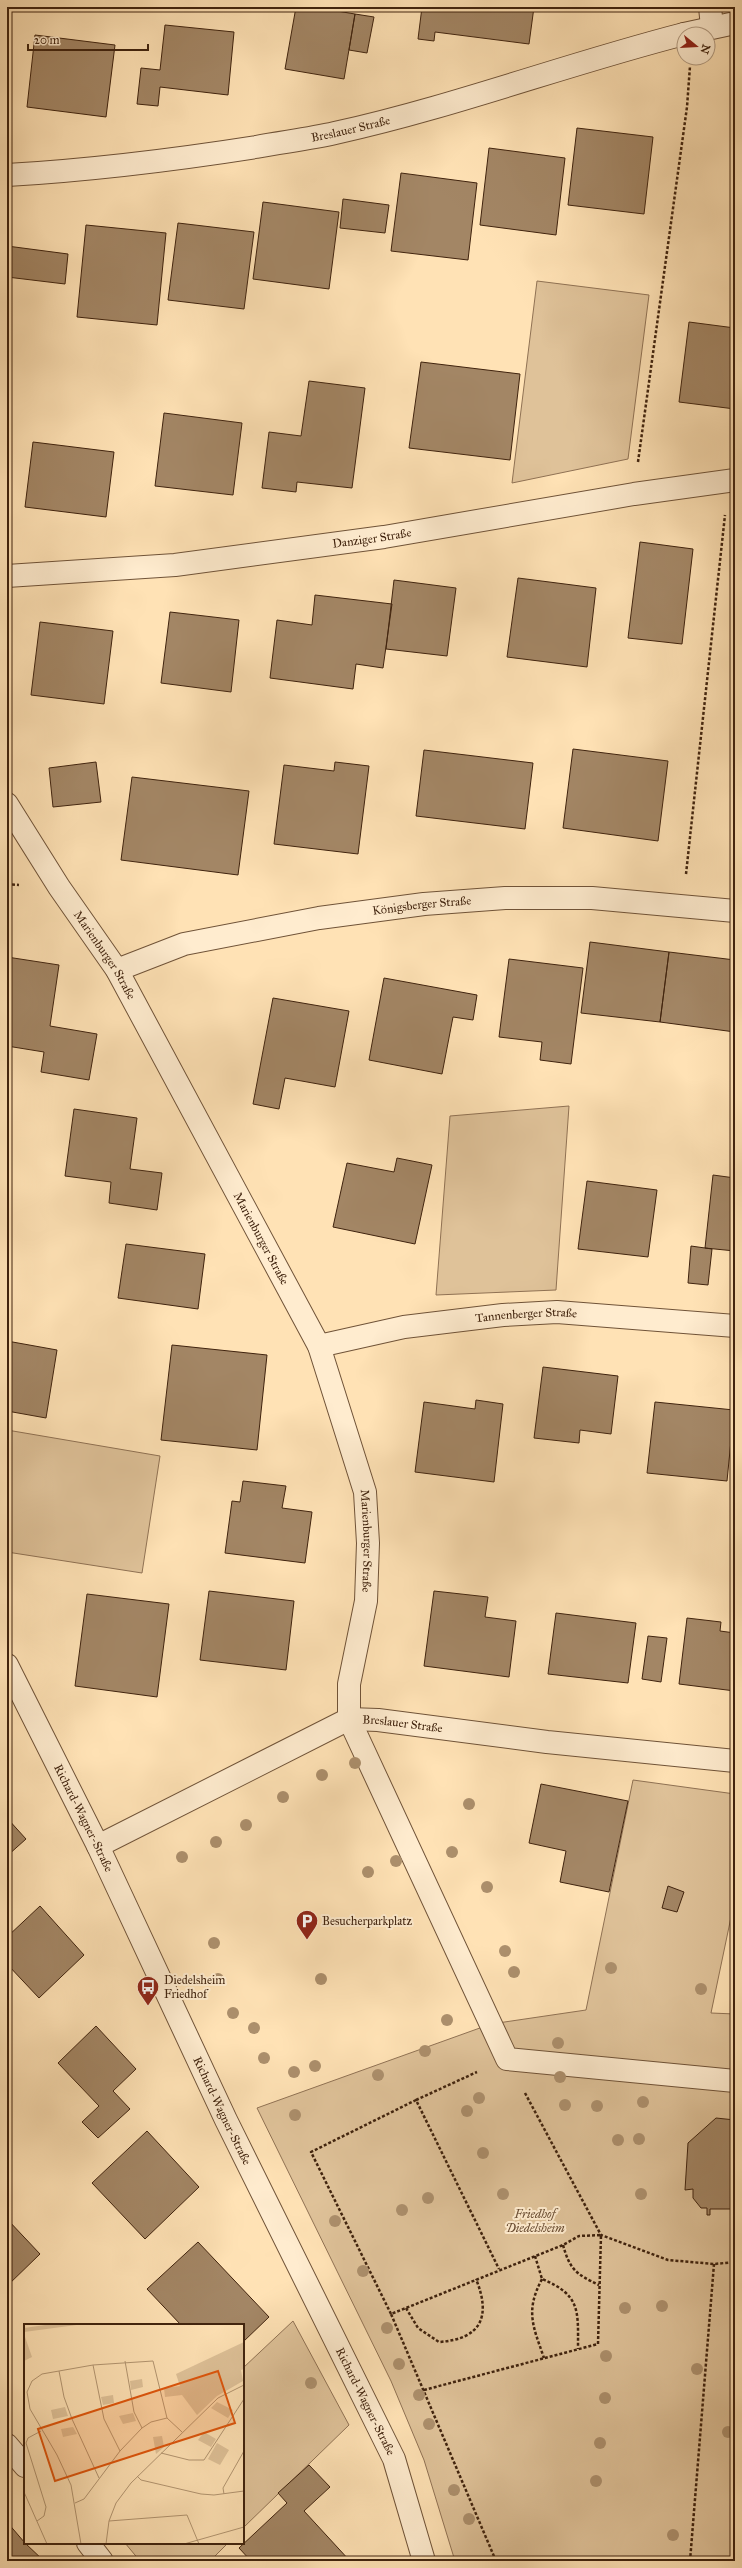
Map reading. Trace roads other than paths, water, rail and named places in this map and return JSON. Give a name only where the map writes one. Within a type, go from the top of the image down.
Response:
[{"type":"street","name":"Breslauer Straße","points":[[697,26],[711,17],[735,23]]},
{"type":"street","name":"Breslauer Straße","points":[[7,175],[96,170],[334,134],[398,118],[615,52],[676,36]]},
{"type":"street","name":"Danziger Straße","points":[[7,576],[182,564],[384,537],[634,494],[732,481]]},
{"type":"street","name":"Marienburger Straße","points":[[7,804],[59,887],[117,970],[319,1346],[365,1492],[368,1543],[366,1601],[349,1684],[349,1719]]},
{"type":"street","name":"Königsberger Straße","points":[[117,970],[184,944],[319,918],[424,904],[505,898],[592,898],[735,911]]},
{"type":"street","name":"Tannenberger Straße","points":[[319,1346],[404,1327],[503,1315],[557,1312],[735,1326]]},
{"type":"street","name":"Richard-Wagner-Straße","points":[[7,1665],[98,1846],[226,2120],[394,2459],[424,2561]]},
{"type":"street","name":"Breslauer Straße","points":[[98,1846],[349,1719],[378,1720],[547,1742],[735,1761]]},
{"type":"street","points":[[349,1719],[507,2059],[735,2081]]},
{"type":"street","points":[[7,2445],[24,2465]]},
{"type":"street","points":[[89,2544],[102,2561]]},
{"type":"place","name":"Besucherparkplatz","points":[[307,1940]]},
{"type":"place","name":"Diedelsheim Friedhof","points":[[148,2006]]},
{"type":"park label","name":"Friedhof Diedelsheim","points":[[535,2221]]}]
